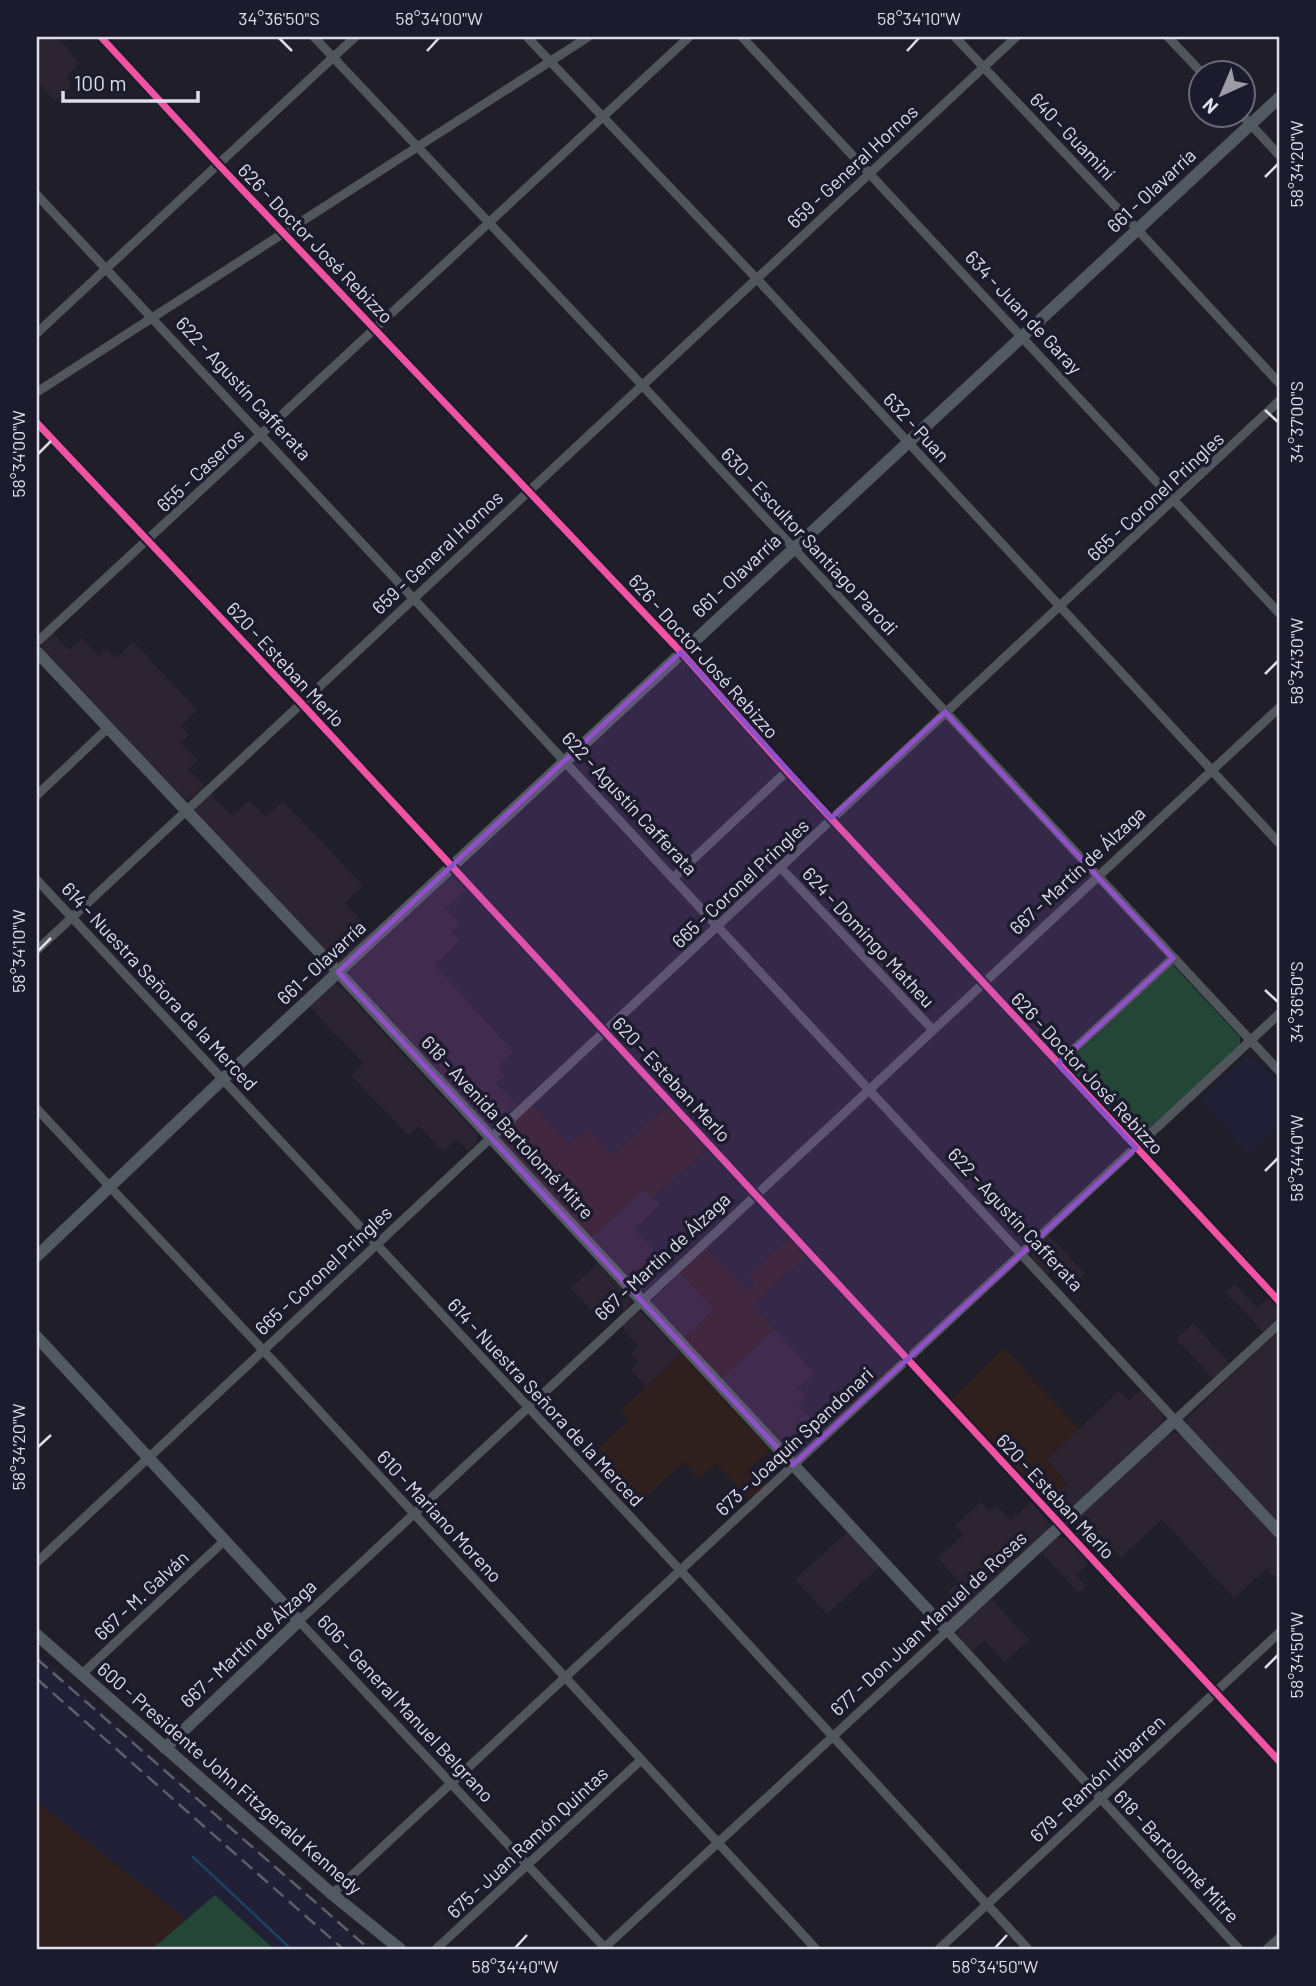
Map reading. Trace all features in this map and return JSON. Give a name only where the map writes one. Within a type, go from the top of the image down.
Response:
[{"type":"street","name":"626 - Doctor José Rebizzo","points":[[102,37],[218,164],[681,652],[983,983],[1279,1301]]},
{"type":"street","name":"630 - Escultor Santiago Parodi","points":[[314,37],[1279,1071]]},
{"type":"street","points":[[37,332],[355,37]]},
{"type":"street","name":"632 - Puan","points":[[527,37],[757,279],[1279,843]]},
{"type":"street","points":[[37,392],[587,37]]},
{"type":"street","name":"655 - Caseros","points":[[37,642],[689,37]]},
{"type":"street","name":"634 - Juan de Garay","points":[[742,37],[1279,613]]},
{"type":"street","name":"640 - Guaminí","points":[[955,37],[1138,229],[1279,383]]},
{"type":"street","name":"659 - General Hornos","points":[[37,950],[528,489],[1016,37]]},
{"type":"street","points":[[1168,37],[1190,60]]},
{"type":"street","name":"661 - Olavarría","points":[[1256,114],[1279,98]]},
{"type":"street","name":"661 - Olavarría","points":[[37,1256],[223,1079],[1138,229],[1237,130]]},
{"type":"street","points":[[1256,130],[1279,155]]},
{"type":"street","name":"622 - Agustín Cafferata","points":[[37,195],[1279,1532]]},
{"type":"street","name":"665 - Coronel Pringles","points":[[37,1562],[1279,401]]},
{"type":"street","name":"620 - Esteban Merlo","points":[[37,422],[757,1194],[1279,1761]]},
{"type":"street","name":"618 - Avenida Bartolomé Mitre","points":[[37,652],[338,972],[947,1631]]},
{"type":"street","name":"667 - Martín de Álzaga","points":[[164,1748],[1279,708]]},
{"type":"street","points":[[37,795],[108,728]]},
{"type":"street","points":[[673,878],[788,771]]},
{"type":"street","name":"624 - Domingo Matheu","points":[[780,867],[933,1030]]},
{"type":"street","name":"614 - Nuestra Señora de la Merced","points":[[37,880],[680,1570],[1028,1949]]},
{"type":"street","points":[[1058,1064],[1173,958]]},
{"type":"street","name":"673 - Joaquín Spandonari","points":[[332,1894],[1279,1014]]},
{"type":"street","name":"610 - Mariano Moreno","points":[[37,1109],[816,1949]]},
{"type":"street","name":"677 - Don Juan Manuel de Rosas","points":[[605,1949],[1279,1324]]},
{"type":"street","name":"606 - General Manuel Belgrano","points":[[37,1337],[605,1949]]},
{"type":"street","name":"667 - M. Galván","points":[[82,1674],[224,1541]]},
{"type":"street","name":"618 - Bartolomé Mitre","points":[[947,1631],[1240,1949]]},
{"type":"street","name":"679 - Ramón Iribarren","points":[[939,1949],[1279,1633]]},
{"type":"street","name":"600 - Presidente John Fitzgerald Kennedy","points":[[37,1635],[332,1894],[400,1949]]},
{"type":"street","name":"675 - Juan Ramón Quintas","points":[[436,1949],[641,1760]]},
{"type":"street","points":[[1267,1949],[1279,1938]]},
{"type":"highlighted area","points":[[681,652],[831,818],[945,712],[1173,958],[1058,1064],[1136,1148],[793,1465],[338,972]]},
{"type":"shaded area","points":[[37,37],[56,37],[80,63],[65,77],[72,85],[55,101],[37,81]]},
{"type":"shaded area","points":[[53,633],[69,650],[82,638],[99,656],[107,649],[116,658],[133,642],[197,710],[181,726],[189,735],[181,743],[197,760],[188,769],[204,786],[192,798],[184,800],[43,650],[43,643]]},
{"type":"shaded area","points":[[209,793],[232,816],[250,800],[266,817],[283,801],[363,886],[345,903],[373,934],[342,963],[334,963],[195,811],[194,808]]},
{"type":"shaded area","points":[[449,876],[465,890],[446,908],[460,924],[451,932],[460,941],[434,965],[513,1051],[498,1066],[505,1075],[496,1083],[517,1105],[491,1127],[349,976],[349,970]]},
{"type":"shaded area","points":[[332,984],[338,984],[477,1134],[477,1142],[468,1151],[457,1139],[443,1152],[419,1126],[408,1135],[351,1075],[363,1063],[309,1006]]},
{"type":"shaded area","points":[[1245,1058],[1254,1058],[1279,1085],[1279,1125],[1249,1154],[1200,1100]]},
{"type":"shaded area","points":[[531,1103],[570,1145],[588,1129],[613,1156],[667,1106],[707,1148],[653,1198],[644,1189],[591,1238],[500,1140],[499,1136]]},
{"type":"shaded area","points":[[644,1189],[660,1205],[634,1229],[658,1255],[646,1266],[658,1279],[643,1291],[639,1290],[591,1238]]},
{"type":"shaded area","points":[[1048,1234],[1085,1274],[1077,1281],[1060,1263],[1047,1275],[1032,1259],[1031,1251]]},
{"type":"shaded area","points":[[790,1238],[806,1255],[752,1306],[774,1329],[721,1379],[684,1338],[714,1309],[680,1273],[706,1248],[748,1292],[756,1285],[749,1276]]},
{"type":"shaded area","points":[[598,1263],[632,1300],[625,1310],[613,1298],[595,1314],[571,1288]]},
{"type":"shaded area","points":[[680,1273],[714,1309],[684,1338],[653,1305],[652,1300]]},
{"type":"shaded area","points":[[1235,1284],[1257,1308],[1271,1295],[1279,1304],[1279,1317],[1263,1332],[1226,1292]]},
{"type":"shaded area","points":[[640,1311],[682,1354],[646,1387],[631,1370],[639,1362],[631,1354],[639,1346],[621,1326]]},
{"type":"shaded area","points":[[1193,1323],[1229,1363],[1213,1378],[1176,1339]]},
{"type":"shaded area","points":[[774,1329],[814,1373],[798,1388],[806,1397],[798,1405],[812,1420],[797,1435],[807,1447],[796,1456],[791,1454],[721,1379]]},
{"type":"shaded area","points":[[1279,1330],[1279,1523],[1187,1425],[1186,1419]]},
{"type":"shaded area","points":[[1004,1348],[1079,1429],[1046,1459],[1067,1483],[1046,1502],[951,1400]]},
{"type":"shaded area","points":[[682,1354],[770,1450],[751,1467],[767,1484],[750,1500],[716,1463],[699,1479],[684,1462],[631,1511],[585,1461],[629,1420],[621,1410]]},
{"type":"shaded area","points":[[1141,1390],[1162,1412],[1163,1422],[1066,1513],[1057,1514],[1046,1502],[1067,1483],[1046,1460],[1119,1391],[1129,1401]]},
{"type":"shaded area","points":[[1174,1432],[1182,1435],[1279,1539],[1279,1580],[1267,1568],[1234,1598],[1162,1519],[1121,1558],[1098,1533],[1085,1544],[1073,1531],[1074,1522],[1166,1436]]},
{"type":"shaded area","points":[[981,1502],[989,1512],[996,1505],[1011,1520],[1031,1502],[1050,1525],[1049,1529],[952,1619],[947,1620],[934,1609],[950,1595],[948,1591],[959,1581],[938,1558],[963,1535],[955,1526]]},
{"type":"shaded area","points":[[848,1532],[879,1567],[827,1614],[795,1579]]},
{"type":"shaded area","points":[[1062,1537],[1089,1563],[1076,1575],[1086,1586],[1079,1593],[1041,1552],[1056,1538]]},
{"type":"shaded area","points":[[991,1599],[1029,1640],[1005,1662],[984,1640],[972,1651],[958,1636],[959,1629]]},
{"type":"shaded area","points":[[37,1654],[341,1922],[362,1949],[274,1949],[215,1896],[187,1920],[37,1802]]},
{"type":"shaded area","points":[[37,1802],[187,1920],[152,1949],[37,1949]]},
{"type":"green space","points":[[1172,964],[1240,1037],[1240,1045],[1142,1135],[1135,1138],[1069,1070],[1067,1063]]},
{"type":"green space","points":[[215,1895],[274,1949],[152,1949]]},
{"type":"waterway","points":[[193,1857],[291,1949]]},
{"type":"railway","points":[[37,1659],[369,1949]]},
{"type":"railway","points":[[37,1679],[343,1949]]},
{"type":"cycle path","points":[[101,37],[681,652],[787,771],[1279,1301]]},
{"type":"cycle path","points":[[37,423],[301,703],[1279,1761]]}]
